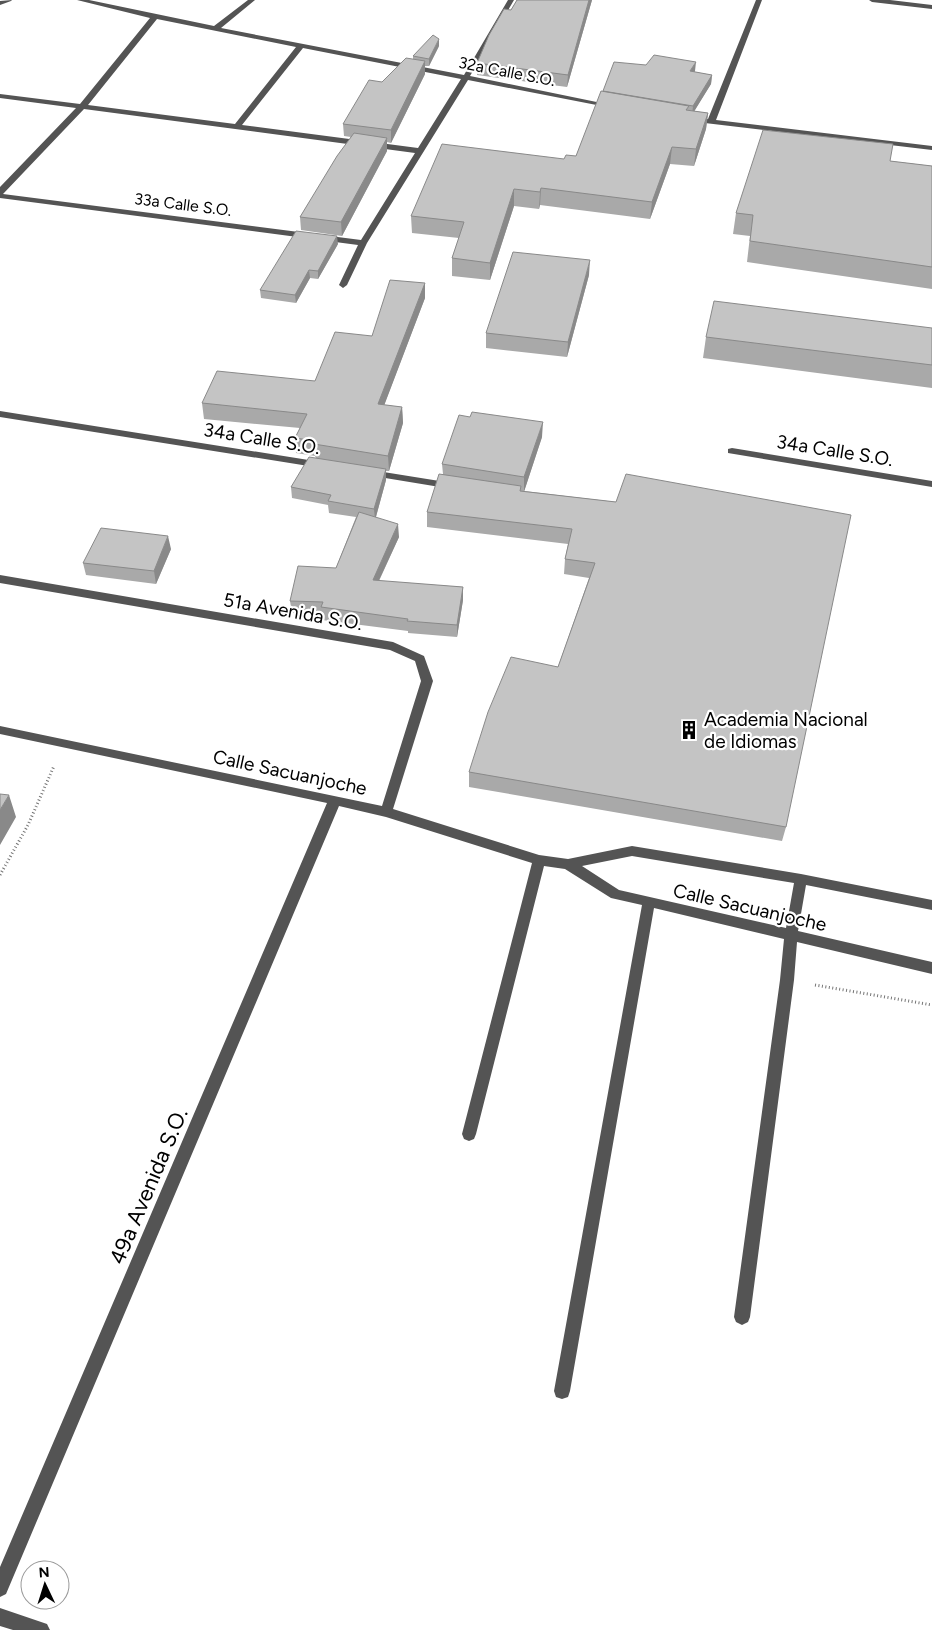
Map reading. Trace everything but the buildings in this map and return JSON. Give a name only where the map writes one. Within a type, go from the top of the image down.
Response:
[{"type":"street","points":[[0,3],[9,0]]},
{"type":"street","name":"32a Calle S.O.","points":[[80,0],[155,17],[622,108]]},
{"type":"street","points":[[216,28],[252,0]]},
{"type":"street","points":[[343,285],[363,243],[466,77],[510,0]]},
{"type":"street","points":[[711,122],[759,0]]},
{"type":"street","points":[[872,0],[932,7]]},
{"type":"street","points":[[0,192],[82,107],[155,17]]},
{"type":"street","points":[[237,127],[301,45]]},
{"type":"street","points":[[0,96],[419,151]]},
{"type":"street","points":[[678,118],[932,148]]},
{"type":"street","name":"33a Calle S.O.","points":[[0,196],[363,243]]},
{"type":"street","name":"34a Calle S.O.","points":[[0,414],[333,467]]},
{"type":"street","name":"34a Calle S.O.","points":[[732,451],[932,484]]},
{"type":"street","points":[[362,472],[460,487]]},
{"type":"street","name":"51a Avenida S.O.","points":[[0,578],[393,646],[420,659],[427,682],[386,812]]},
{"type":"street","name":"Calle Sacuanjoche","points":[[0,730],[64,742],[386,812],[539,860],[568,864],[632,851],[801,879],[932,905]]},
{"type":"street","name":"49a Avenida S.O.","points":[[0,1588],[334,800]]},
{"type":"street","points":[[470,1134],[539,860]]},
{"type":"street","name":"Calle Sacuanjoche","points":[[568,864],[616,894],[932,968]]},
{"type":"street","points":[[742,1317],[787,980],[791,935],[801,879]]},
{"type":"street","points":[[562,1391],[649,902]]},
{"type":"street","points":[[0,1617],[41,1630]]},
{"type":"path","points":[[0,875],[28,825],[64,742]]},
{"type":"path","points":[[787,980],[932,1005]]},
{"type":"place","name":"Academia Nacional de Idiomas","points":[[689,730]]}]
